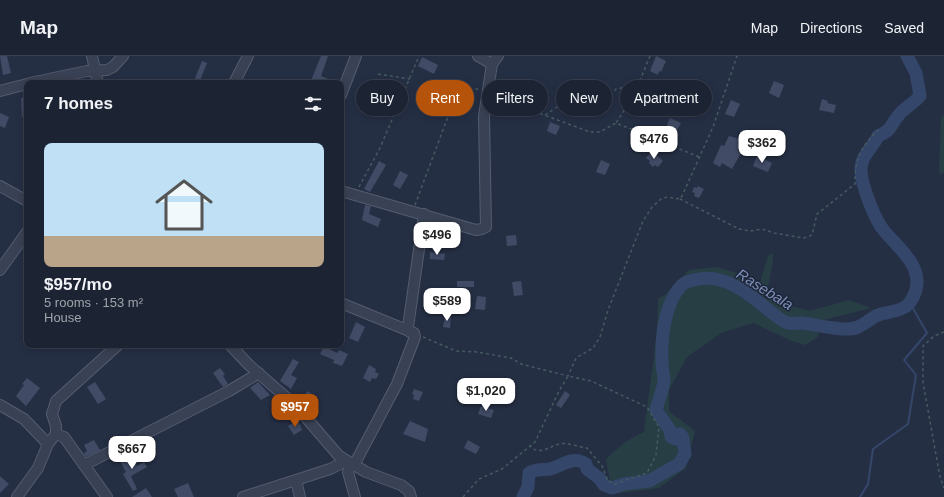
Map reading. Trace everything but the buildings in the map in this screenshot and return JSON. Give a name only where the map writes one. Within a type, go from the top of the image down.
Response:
[{"type":"street","points":[[92,56],[97,80]]},
{"type":"street","points":[[41,80],[107,70],[113,67],[123,56]]},
{"type":"street","points":[[236,80],[248,56]]},
{"type":"street","points":[[478,56],[495,60],[490,80]]},
{"type":"street","points":[[344,85],[352,57]]},
{"type":"street","points":[[0,91],[24,85]]},
{"type":"street","points":[[344,192],[476,230],[482,230],[486,227],[483,130],[484,116]]},
{"type":"street","points":[[0,186],[24,199]]},
{"type":"street","points":[[355,497],[348,472],[350,463],[397,384],[414,338],[408,327],[424,214]]},
{"type":"street","points":[[0,270],[24,236]]},
{"type":"street","points":[[344,304],[412,333]]},
{"type":"street","points":[[17,497],[38,468],[48,444],[56,434],[56,426],[52,414],[56,402],[115,348]]},
{"type":"street","points":[[233,348],[296,406],[339,456],[350,463],[401,485],[412,495]]},
{"type":"street","points":[[84,465],[229,391],[259,373]]},
{"type":"street","points":[[0,405],[24,419],[48,444]]},
{"type":"street","points":[[56,434],[64,437],[106,497]]},
{"type":"street","points":[[243,497],[267,488],[350,463]]},
{"type":"street","points":[[296,480],[300,497]]},
{"type":"path","points":[[355,195],[380,148],[419,56]]},
{"type":"path","points":[[640,80],[650,56]]},
{"type":"path","points":[[680,199],[713,127],[737,56]]},
{"type":"path","points":[[378,74],[410,79]]},
{"type":"path","points":[[413,211],[453,103],[462,90],[478,88],[482,91]]},
{"type":"path","points":[[548,113],[557,107],[599,106],[616,89],[620,88]]},
{"type":"path","points":[[547,116],[590,132],[600,132],[616,123],[620,116]]},
{"type":"path","points":[[616,123],[699,157]]},
{"type":"path","points":[[463,497],[478,480],[502,469],[535,442],[576,358],[592,348],[600,337],[608,310],[643,221],[652,207],[661,199],[667,197],[680,199],[739,229],[750,231],[762,229],[774,233],[804,238],[812,235],[817,214],[855,184],[858,154],[865,142],[878,130]]},
{"type":"path","points":[[944,332],[934,336],[923,346],[922,382],[940,476],[944,488]]},
{"type":"path","points":[[412,333],[456,351],[477,352],[511,358],[522,364],[591,381],[647,407],[659,427],[656,455],[647,473],[612,484],[608,481],[602,466],[587,448],[559,444],[541,451],[533,449],[530,446]]},
{"type":"shaded area","points":[[944,115],[944,173],[939,174],[941,117]]},
{"type":"shaded area","points":[[773,253],[767,293],[784,304],[810,311],[849,300],[871,308],[820,321],[818,337],[805,345],[792,341],[753,323],[721,333],[687,357],[669,390],[669,411],[695,431],[686,468],[659,488],[612,494],[606,459],[625,442],[644,432],[655,349],[658,299],[666,294],[689,270],[717,267],[737,273],[759,286],[768,256]]},
{"type":"waterway","name":"Rasebala","points":[[523,497],[528,487],[529,473],[536,470],[554,468],[567,462],[576,461],[586,464],[587,469],[599,478],[604,485],[612,488],[624,484],[649,481],[679,464],[685,454],[683,438],[680,434],[675,439],[671,437],[670,430],[656,410],[664,381],[662,343],[667,311],[671,301],[682,285],[690,281],[708,278],[717,279],[743,291],[785,322],[838,329],[852,329],[858,327],[878,315],[900,309],[908,305],[916,291],[917,281],[912,263],[885,232],[877,220],[863,184],[861,170],[863,160],[878,136],[889,129],[900,113],[920,96],[916,73],[907,56]]},
{"type":"waterway","points":[[860,497],[868,484],[873,449],[908,424],[916,375],[904,360],[927,333],[910,303]]}]
